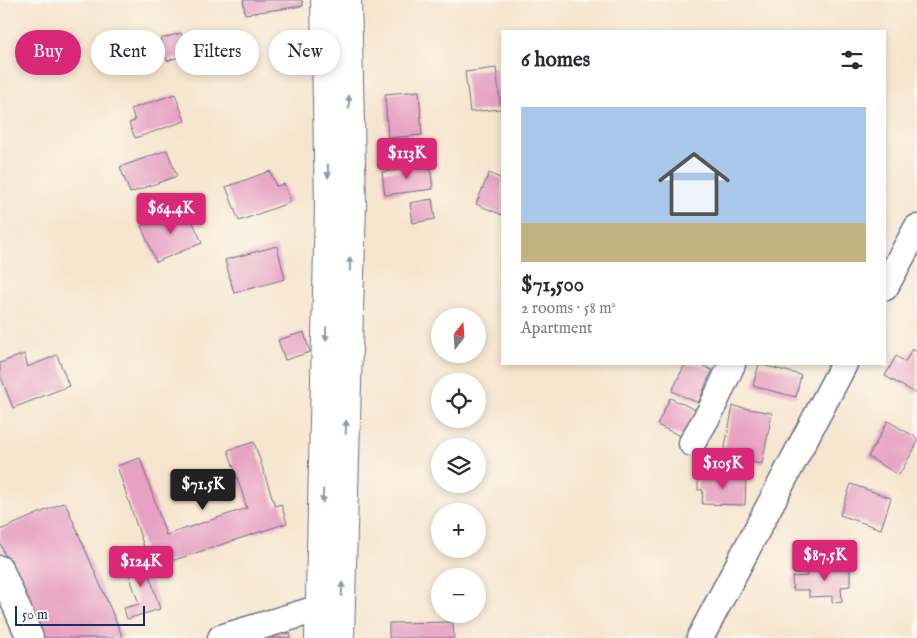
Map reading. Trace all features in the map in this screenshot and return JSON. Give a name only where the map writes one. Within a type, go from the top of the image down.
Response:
[{"type":"main road","points":[[319,638],[329,205],[326,0]]},
{"type":"main road","points":[[340,638],[352,203],[347,0]]},
{"type":"street","points":[[886,285],[917,228]]},
{"type":"street","points":[[692,444],[732,365]]},
{"type":"street","points":[[700,638],[843,365]]},
{"type":"street","points":[[0,569],[30,638]]},
{"type":"street","points":[[221,638],[320,608]]},
{"type":"building","points":[[243,0],[302,0],[303,6],[245,14]]},
{"type":"building","points":[[175,35],[175,58],[167,61],[165,55],[165,38]]},
{"type":"building","points":[[496,68],[501,109],[470,112],[465,72]]},
{"type":"building","points":[[419,91],[422,135],[388,138],[385,94]]},
{"type":"building","points":[[175,94],[185,121],[135,138],[129,123],[135,121],[131,109]]},
{"type":"building","points":[[167,150],[177,176],[130,193],[120,167]]},
{"type":"building","points":[[430,166],[433,189],[385,195],[382,172]]},
{"type":"building","points":[[270,171],[276,186],[284,184],[291,202],[239,221],[226,187]]},
{"type":"building","points":[[489,173],[501,179],[501,215],[476,204]]},
{"type":"building","points":[[432,199],[435,219],[413,223],[410,203]]},
{"type":"building","points":[[187,208],[202,243],[156,262],[141,226]]},
{"type":"building","points":[[277,246],[285,279],[234,293],[225,260]]},
{"type":"building","points":[[304,332],[310,352],[285,360],[278,340]]},
{"type":"building","points":[[912,349],[917,352],[917,394],[885,376],[896,356],[905,362]]},
{"type":"building","points":[[24,354],[28,367],[57,355],[69,386],[13,408],[0,375],[0,363]]},
{"type":"building","points":[[685,365],[700,365],[712,370],[698,403],[672,391]]},
{"type":"building","points":[[759,365],[801,375],[796,397],[753,386]]},
{"type":"building","points":[[670,398],[696,410],[683,437],[657,425]]},
{"type":"building","points":[[733,406],[772,413],[762,464],[723,457]]},
{"type":"building","points":[[888,421],[917,438],[917,444],[899,475],[868,457]]},
{"type":"building","points":[[254,442],[275,506],[281,504],[287,523],[156,566],[146,553],[117,466],[140,458],[166,535],[247,508],[228,450]]},
{"type":"building","points":[[698,476],[746,478],[745,505],[702,504],[703,490],[698,490]]},
{"type":"building","points":[[851,484],[891,498],[881,529],[840,515]]},
{"type":"building","points":[[65,502],[123,638],[39,638],[0,543],[0,530]]},
{"type":"building","points":[[143,554],[160,609],[127,619],[124,608],[139,604],[124,560]]},
{"type":"building","points":[[850,565],[850,586],[841,587],[842,602],[832,603],[832,596],[809,597],[809,590],[793,590],[792,577],[807,576],[807,571],[815,570],[815,567]]},
{"type":"building","points":[[389,623],[453,623],[454,638],[389,638]]},
{"type":"building","points":[[263,631],[291,634],[290,638],[250,638]]}]
